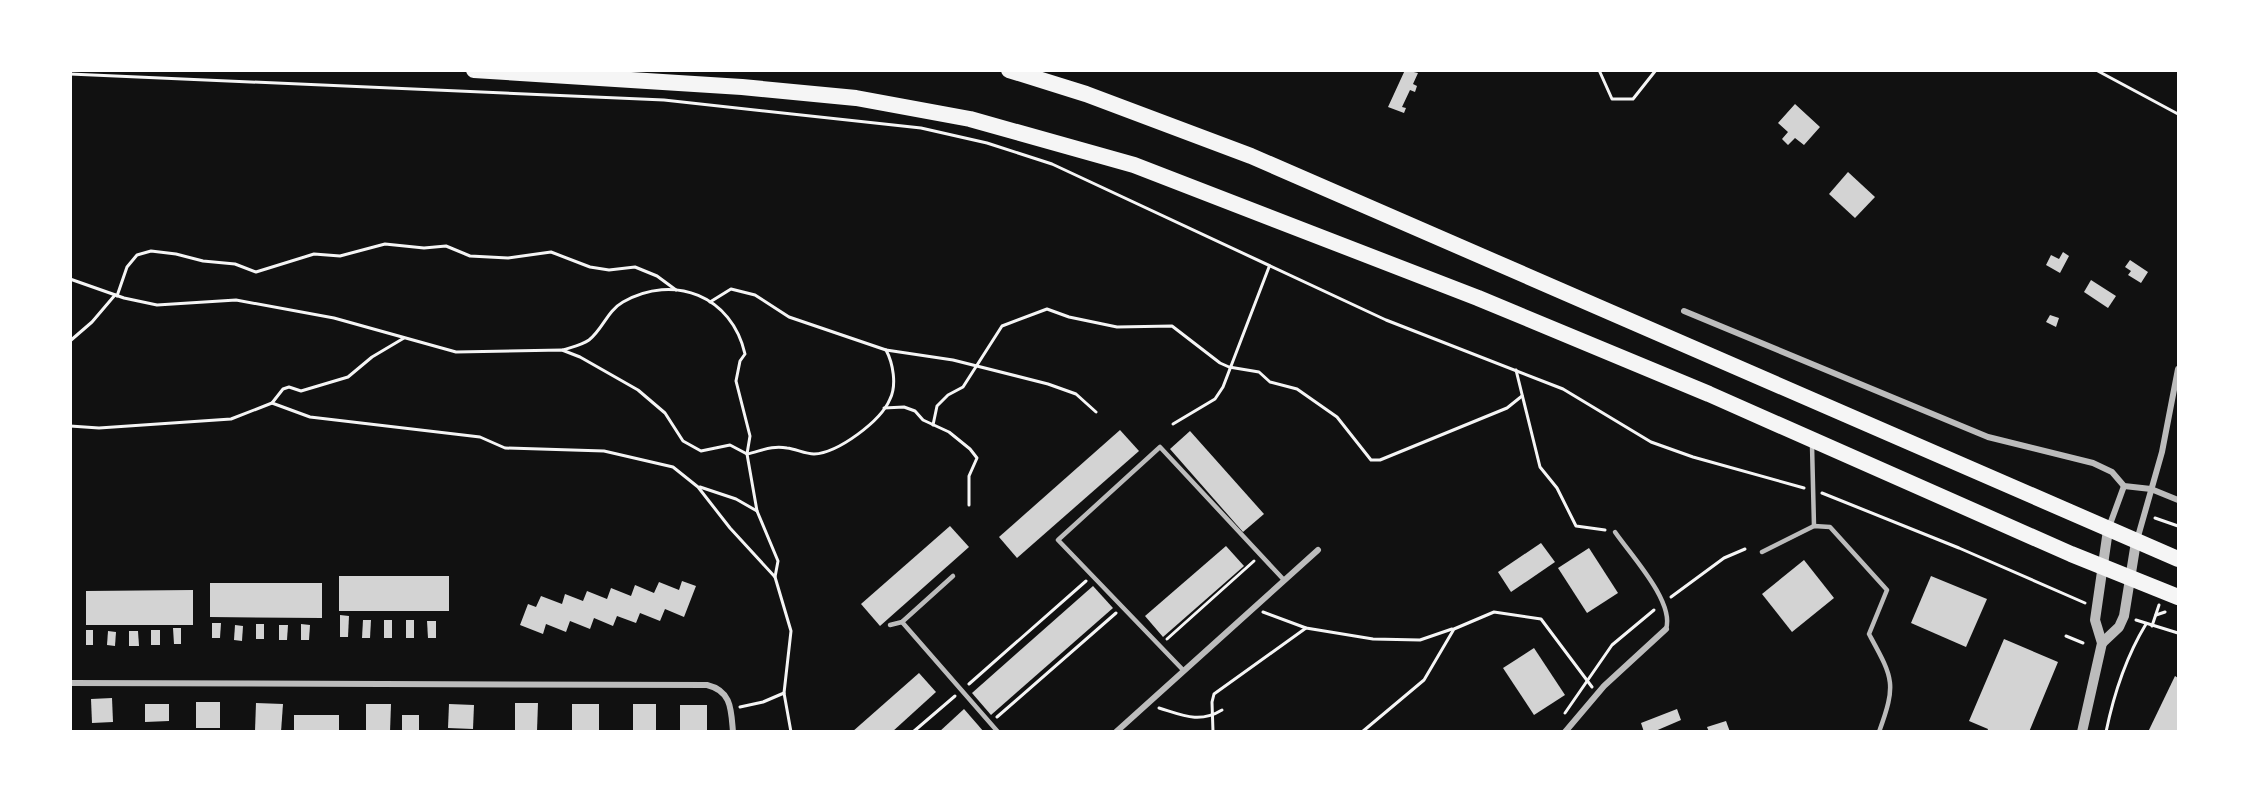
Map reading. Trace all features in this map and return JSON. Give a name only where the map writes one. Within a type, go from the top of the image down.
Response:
[{"type":"highway","points":[[474,70],[742,87],[856,98],[970,119],[1134,165],[1478,298],[1812,439],[2103,568],[2178,597]]},
{"type":"highway","points":[[1009,70],[1086,94],[1251,156],[2178,559]]},
{"type":"street","points":[[1684,311],[1988,437],[2093,463],[2112,472],[2124,486],[2151,489],[2178,500]]},
{"type":"street","points":[[2102,643],[2119,627],[2124,616],[2136,542],[2163,452],[2178,369]]},
{"type":"street","points":[[2082,732],[2102,643],[2095,620],[2108,530],[2124,486]]},
{"type":"street","points":[[1116,732],[1318,550]]},
{"type":"street","points":[[1565,732],[1597,693],[1666,628]]},
{"type":"street","points":[[70,683],[707,685],[723,692],[729,700],[733,732]]},
{"type":"lane","points":[[1812,439],[1814,526]]},
{"type":"lane","points":[[1184,671],[1058,540],[1160,447],[1284,580]]},
{"type":"lane","points":[[1762,552],[1814,526],[1830,527],[1887,590],[1869,634],[1890,673],[1889,703],[1879,732]]},
{"type":"lane","points":[[1615,532],[1664,602],[1669,619],[1666,628]]},
{"type":"lane","points":[[890,625],[902,622],[953,576]]},
{"type":"lane","points":[[902,622],[998,732]]},
{"type":"path","points":[[1599,70],[1612,99],[1633,99],[1656,70]]},
{"type":"path","points":[[2096,70],[2178,114]]},
{"type":"path","points":[[70,74],[664,100],[921,128],[987,144],[1052,164],[1386,320],[1563,389],[1651,442],[1693,457],[1812,490],[1856,505],[2087,603]]},
{"type":"path","points":[[70,341],[92,322],[116,295],[127,267],[137,255],[151,251],[176,254],[202,261],[235,264],[256,272],[314,254],[340,256],[385,244],[424,248],[446,246],[470,256],[508,258],[551,252],[590,267],[609,270],[635,267],[657,276],[676,290]]},
{"type":"path","points":[[1173,424],[1215,399],[1223,387],[1269,267]]},
{"type":"path","points":[[70,279],[116,295],[157,305],[236,300],[334,318],[456,352],[518,353],[562,350],[591,339],[610,311],[624,302],[659,288],[690,292],[710,302],[735,326],[742,343],[745,354],[740,361],[736,381],[750,436],[747,454],[757,511],[778,561],[775,577]]},
{"type":"path","points":[[710,302],[731,289],[755,295],[789,317],[886,350],[979,366],[1076,394],[1096,412]]},
{"type":"path","points":[[933,425],[937,406],[948,395],[963,387],[979,366],[1002,326],[1047,309],[1069,317],[1118,327],[1172,326],[1229,367],[1259,372],[1270,382],[1297,389],[1337,417],[1371,460],[1380,460],[1507,408],[1522,396]]},
{"type":"path","points":[[70,426],[99,428],[231,419],[272,403],[283,389],[289,387],[301,391],[348,377],[372,357],[404,338]]},
{"type":"path","points":[[562,350],[588,361],[638,390],[665,413],[683,441],[701,451],[730,445],[747,454],[767,447],[785,447],[813,454],[832,450],[871,425],[891,399],[893,370],[886,350]]},
{"type":"path","points":[[1516,370],[1540,467],[1557,488],[1576,526],[1615,532]]},
{"type":"path","points":[[272,403],[310,417],[480,437],[505,448],[604,451],[673,467],[698,487],[730,528],[775,577],[791,631],[784,693],[791,732]]},
{"type":"path","points":[[884,408],[904,407],[915,411],[923,420],[950,432],[970,449],[977,458],[969,476],[969,505]]},
{"type":"path","points":[[698,487],[736,499],[757,511]]},
{"type":"path","points":[[2152,517],[2178,526]]},
{"type":"path","points":[[1563,715],[1612,645],[1664,602],[1724,558],[1745,549]]},
{"type":"path","points":[[1159,646],[1261,555]]},
{"type":"path","points":[[913,732],[1091,576]]},
{"type":"path","points":[[991,723],[1122,608]]},
{"type":"path","points":[[1253,608],[1306,628],[1373,639],[1420,640],[1494,612],[1541,619],[1587,681]]},
{"type":"path","points":[[2152,626],[2156,615],[2165,612]]},
{"type":"path","points":[[2138,621],[2178,633]]},
{"type":"path","points":[[2106,732],[2118,684],[2133,646],[2146,624]]},
{"type":"path","points":[[1213,732],[1214,694],[1306,628]]},
{"type":"path","points":[[1362,732],[1424,680],[1454,629]]},
{"type":"path","points":[[2066,636],[2083,643]]},
{"type":"path","points":[[740,707],[763,702],[784,693]]},
{"type":"path","points":[[1147,704],[1195,720],[1213,716],[1222,710]]},
{"type":"building","points":[[1405,70],[1418,73],[1413,84],[1417,86],[1415,92],[1410,90],[1402,107],[1406,108],[1404,113],[1388,107]]},
{"type":"building","points":[[1795,104],[1820,127],[1804,145],[1795,138],[1788,145],[1782,139],[1788,132],[1778,123]]},
{"type":"building","points":[[1848,172],[1875,197],[1855,218],[1829,194]]},
{"type":"building","points":[[2063,252],[2069,256],[2060,273],[2046,265],[2051,255],[2059,259]]},
{"type":"building","points":[[2130,260],[2148,272],[2141,283],[2128,275],[2131,271],[2125,267]]},
{"type":"building","points":[[2091,280],[2116,296],[2108,308],[2084,292]]},
{"type":"building","points":[[2050,315],[2059,318],[2056,327],[2046,322]]},
{"type":"building","points":[[1120,430],[1139,451],[1017,558],[999,537]]},
{"type":"building","points":[[1190,431],[1264,514],[1243,532],[1170,449]]},
{"type":"building","points":[[950,526],[969,547],[880,626],[861,604]]},
{"type":"building","points":[[1541,543],[1555,562],[1511,592],[1498,572]]},
{"type":"building","points":[[1226,546],[1244,566],[1163,637],[1145,616]]},
{"type":"building","points":[[1589,548],[1618,593],[1587,613],[1558,568]]},
{"type":"building","points":[[1804,560],[1834,598],[1792,632],[1762,594]]},
{"type":"building","points":[[339,576],[449,576],[449,611],[339,611]]},
{"type":"building","points":[[1931,576],[1987,599],[1966,647],[1911,623]]},
{"type":"building","points":[[682,581],[696,586],[684,617],[665,609],[660,621],[640,613],[636,623],[617,616],[613,626],[594,618],[590,629],[570,621],[566,632],[546,624],[543,634],[520,625],[528,604],[536,607],[541,596],[562,604],[565,594],[583,601],[587,591],[607,599],[611,588],[631,596],[635,585],[654,593],[659,582],[679,590]]},
{"type":"building","points":[[210,583],[322,583],[322,618],[210,617]]},
{"type":"building","points":[[1093,586],[1113,608],[991,715],[972,693]]},
{"type":"building","points":[[193,590],[193,625],[86,625],[86,591]]},
{"type":"building","points":[[340,615],[349,616],[348,637],[340,637]]},
{"type":"building","points":[[363,620],[371,620],[370,638],[362,638]]},
{"type":"building","points":[[384,620],[392,620],[392,638],[384,638]]},
{"type":"building","points":[[406,620],[414,620],[414,638],[406,638]]},
{"type":"building","points":[[427,621],[436,621],[436,638],[428,638]]},
{"type":"building","points":[[212,623],[221,623],[220,638],[212,638]]},
{"type":"building","points":[[256,624],[264,624],[264,639],[256,639]]},
{"type":"building","points":[[301,624],[310,625],[309,640],[301,640]]},
{"type":"building","points":[[235,625],[243,626],[242,641],[234,640]]},
{"type":"building","points":[[279,625],[288,625],[287,640],[279,640]]},
{"type":"building","points":[[173,628],[181,628],[181,644],[174,644]]},
{"type":"building","points":[[86,630],[93,630],[93,645],[86,645]]},
{"type":"building","points":[[151,630],[160,630],[160,645],[151,645]]},
{"type":"building","points":[[108,631],[116,632],[115,646],[107,645]]},
{"type":"building","points":[[129,631],[138,631],[139,646],[129,646]]},
{"type":"building","points":[[2004,639],[2058,662],[2029,732],[1987,732],[1988,729],[1969,721]]},
{"type":"building","points":[[1534,648],[1565,695],[1534,715],[1503,668]]},
{"type":"building","points":[[919,673],[936,692],[892,732],[852,732]]},
{"type":"building","points":[[2175,676],[2178,678],[2178,732],[2148,732]]},
{"type":"building","points":[[112,698],[113,722],[92,723],[91,699]]},
{"type":"building","points":[[196,702],[220,702],[220,728],[196,728]]},
{"type":"building","points":[[256,703],[283,704],[281,732],[255,731]]},
{"type":"building","points":[[515,703],[538,703],[537,731],[515,730]]},
{"type":"building","points":[[145,704],[169,704],[169,721],[145,722]]},
{"type":"building","points":[[366,704],[391,704],[390,732],[366,732]]},
{"type":"building","points":[[449,704],[474,705],[473,729],[448,728]]},
{"type":"building","points":[[572,704],[599,704],[599,732],[572,732]]},
{"type":"building","points":[[633,704],[656,704],[656,732],[633,732]]},
{"type":"building","points":[[680,705],[707,705],[707,732],[680,732]]},
{"type":"building","points":[[964,709],[984,732],[939,732]]},
{"type":"building","points":[[1677,709],[1681,720],[1653,732],[1644,732],[1641,723]]},
{"type":"building","points":[[294,715],[339,715],[339,732],[294,731]]},
{"type":"building","points":[[402,715],[419,715],[419,731],[402,731]]},
{"type":"building","points":[[1726,721],[1730,732],[1709,732],[1707,727]]}]
